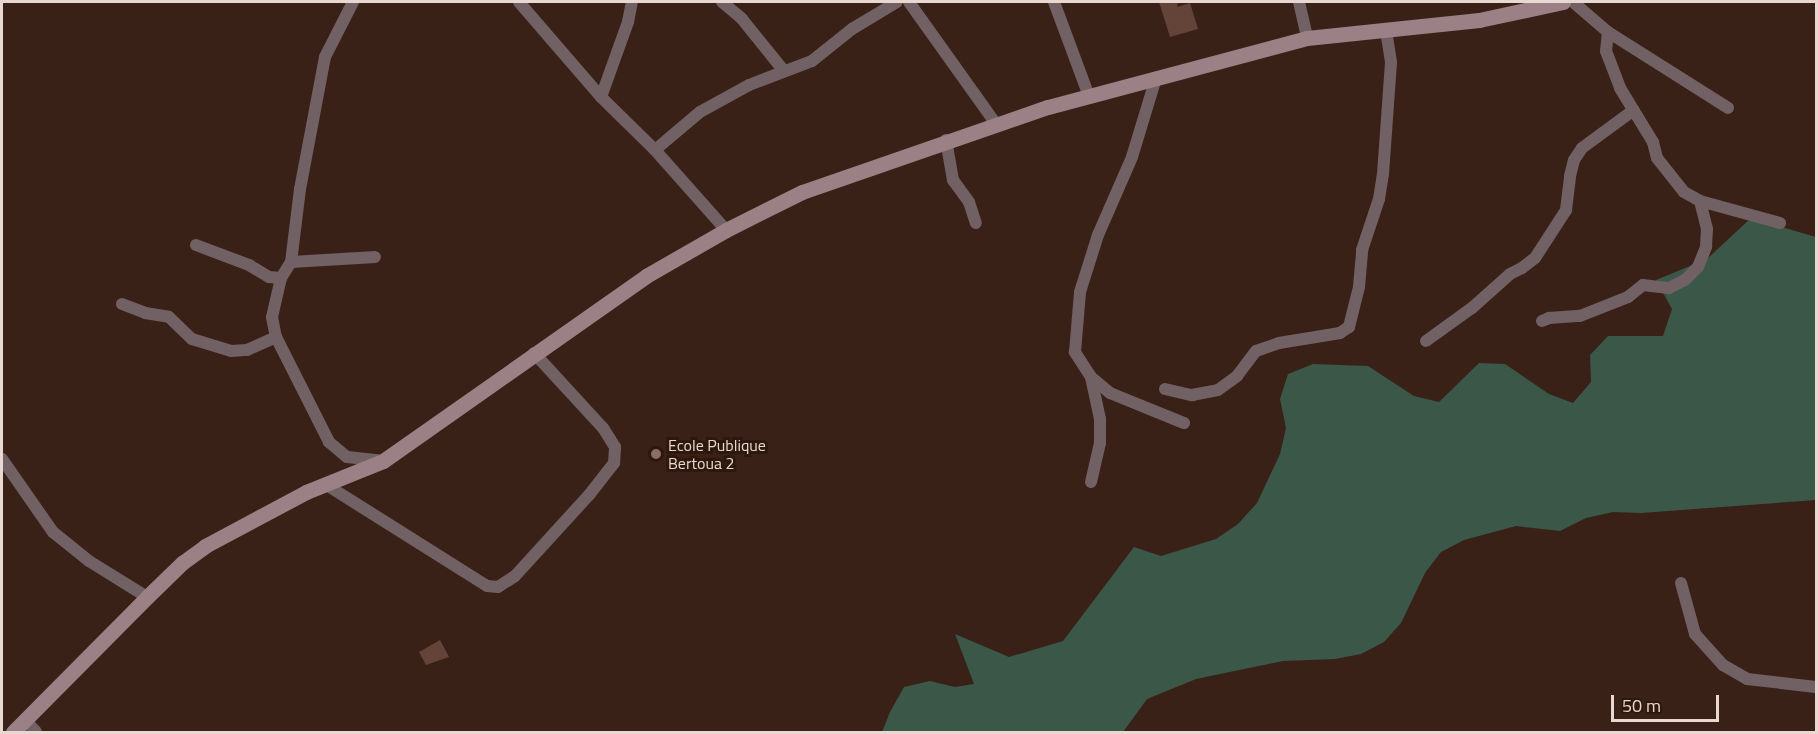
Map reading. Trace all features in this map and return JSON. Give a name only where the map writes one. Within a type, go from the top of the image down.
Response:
[{"type":"street","points":[[353,2],[325,57],[300,189],[291,262],[281,278],[272,317],[276,337],[329,442],[347,457],[356,460],[383,460]]},
{"type":"street","points":[[519,2],[601,97],[655,150],[726,231]]},
{"type":"street","points":[[601,97],[628,22],[632,2]]},
{"type":"street","points":[[722,2],[742,19],[784,71]]},
{"type":"street","points":[[655,150],[700,112],[749,85],[812,61],[852,29],[897,2]]},
{"type":"street","points":[[909,2],[996,124]]},
{"type":"street","points":[[1054,2],[1089,96]]},
{"type":"street","points":[[1299,2],[1307,38]]},
{"type":"street","points":[[13,732],[182,563],[205,546],[325,484],[383,460],[646,276],[802,192],[996,124],[1089,96],[1307,38],[1386,32],[1479,20],[1563,2]]},
{"type":"street","points":[[1573,2],[1608,32],[1728,108]]},
{"type":"street","points":[[1165,389],[1192,395],[1218,390],[1237,376],[1256,351],[1280,343],[1340,333],[1349,327],[1359,287],[1362,250],[1379,199],[1383,174],[1392,62],[1386,32]]},
{"type":"street","points":[[1608,32],[1606,51],[1620,88],[1653,142],[1657,158],[1684,192],[1700,201],[1780,223]]},
{"type":"street","points":[[1156,78],[1132,157],[1098,235],[1080,292],[1075,352],[1091,377],[1110,393],[1185,423]]},
{"type":"street","points":[[1426,341],[1472,308],[1510,274],[1535,258],[1566,210],[1574,160],[1582,148],[1634,110]]},
{"type":"street","points":[[946,140],[953,180],[969,202],[976,223]]},
{"type":"street","points":[[1542,321],[1549,318],[1580,316],[1628,297],[1643,285],[1669,288],[1685,280],[1698,267],[1706,247],[1707,229],[1700,201]]},
{"type":"street","points":[[196,245],[249,265],[269,277],[281,278]]},
{"type":"street","points":[[291,262],[375,257]]},
{"type":"street","points":[[122,304],[145,313],[169,317],[192,339],[231,351],[247,350],[276,337]]},
{"type":"street","points":[[325,484],[487,586],[498,587],[506,582],[589,495],[614,463],[615,447],[612,438],[534,353]]},
{"type":"street","points":[[1091,377],[1100,419],[1100,443],[1091,482]]},
{"type":"street","points":[[2,459],[53,532],[89,561],[147,597]]},
{"type":"street","points":[[1681,583],[1695,634],[1723,665],[1747,679],[1816,687]]},
{"type":"street","points":[[25,720],[36,732]]},
{"type":"green space","points":[[1751,218],[1816,237],[1816,500],[1641,513],[1613,512],[1586,518],[1560,531],[1516,526],[1464,540],[1441,552],[1425,573],[1401,623],[1384,642],[1361,654],[1335,659],[1283,661],[1196,679],[1147,699],[1123,732],[882,732],[904,687],[930,681],[955,687],[974,684],[955,634],[1009,657],[1063,641],[1134,547],[1161,556],[1216,539],[1238,524],[1257,503],[1280,454],[1286,428],[1280,399],[1288,374],[1313,364],[1368,366],[1414,396],[1439,402],[1479,363],[1505,364],[1549,394],[1573,403],[1591,382],[1590,355],[1608,336],[1663,336],[1672,309],[1656,280],[1707,259]]},
{"type":"building","points":[[1159,2],[1178,2],[1177,7],[1190,3],[1198,29],[1170,37]]},
{"type":"building","points":[[440,640],[449,657],[426,665],[419,652]]},
{"type":"place","name":"Ecole Publique Bertoua 2","points":[[656,454]]}]
